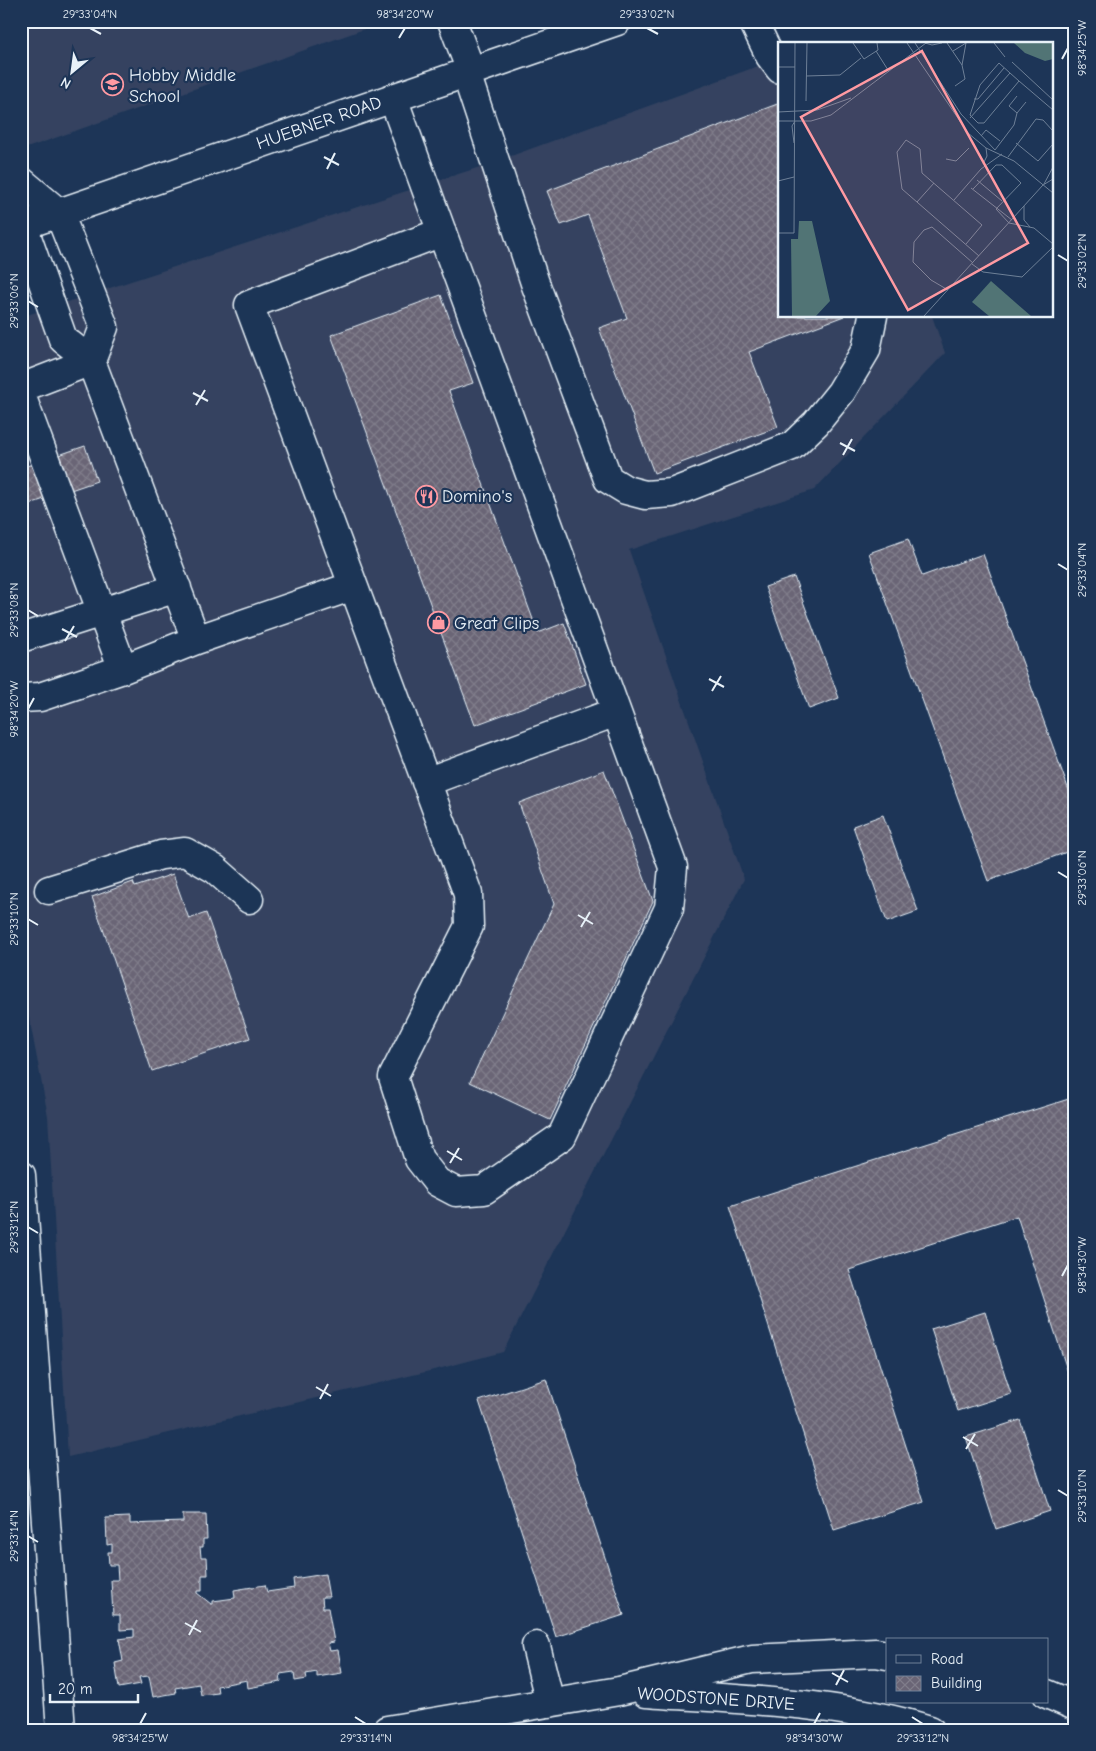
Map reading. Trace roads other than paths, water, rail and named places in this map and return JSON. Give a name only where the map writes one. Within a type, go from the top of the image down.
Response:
[{"type":"main road","points":[[452,21],[535,283],[608,479],[626,490],[644,495],[672,493],[792,446],[816,423],[841,392],[866,350],[872,318]]},
{"type":"main road","name":"HUEBNER ROAD","points":[[22,226],[617,21]]},
{"type":"main road","points":[[753,21],[770,56],[778,66]]},
{"type":"main road","points":[[393,98],[442,232],[616,712],[673,867],[669,908],[562,1136],[484,1190],[456,1192],[437,1182],[419,1159],[393,1077],[469,926],[468,894],[249,305],[442,232]]},
{"type":"main road","points":[[21,181],[59,213],[104,327],[91,360],[21,388]]},
{"type":"main road","points":[[22,226],[63,339],[91,360],[196,640]]},
{"type":"main road","points":[[21,395],[122,669]]},
{"type":"main road","points":[[28,703],[196,640],[353,586]]},
{"type":"main road","points":[[21,638],[177,588]]},
{"type":"main road","points":[[426,782],[616,712]]},
{"type":"main road","points":[[49,890],[161,855],[185,852],[216,869],[249,899]]},
{"type":"main road","points":[[21,1175],[23,1234],[61,1730]]},
{"type":"main road","points":[[536,1646],[550,1703]]},
{"type":"main road","name":"WOODSTONE DRIVE","points":[[387,1730],[620,1691],[752,1659],[876,1653],[886,1655]]},
{"type":"main road","name":"WOODSTONE DRIVE","points":[[620,1691],[835,1708],[901,1721],[930,1730]]},
{"type":"main road","points":[[1048,1694],[1075,1706]]},
{"type":"place","name":"Hobby Middle School","points":[[113,85]]},
{"type":"place","name":"Domino's","points":[[426,496]]},
{"type":"place","name":"Great Clips","points":[[438,623]]}]
